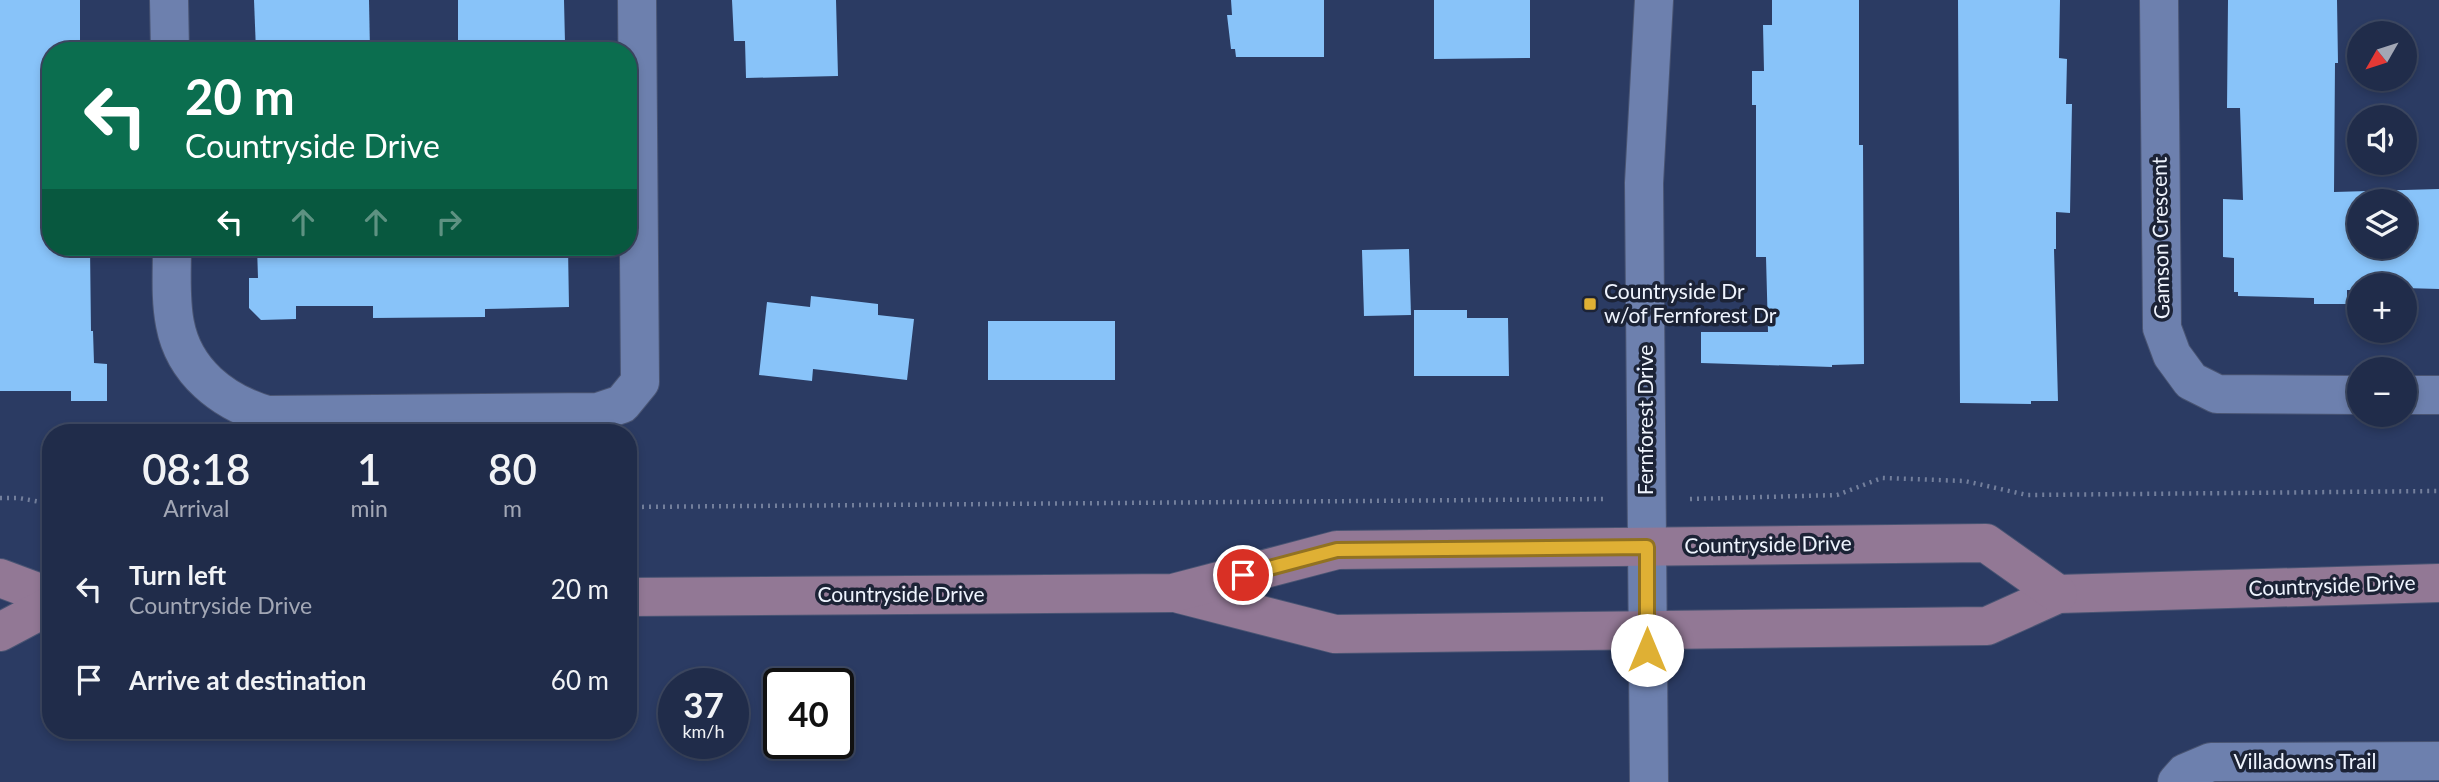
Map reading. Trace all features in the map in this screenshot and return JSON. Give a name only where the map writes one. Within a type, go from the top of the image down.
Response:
[{"type":"main road","name":"Countryside Drive","points":[[637,597],[1173,593],[1337,550],[1986,544],[2058,594]]},
{"type":"main road","points":[[0,578],[42,594]]},
{"type":"main road","name":"Countryside Drive","points":[[1173,593],[1335,634],[1987,626],[2058,594],[2439,583]]},
{"type":"main road","points":[[0,632],[42,611]]},
{"type":"street","points":[[169,0],[170,42]]},
{"type":"street","points":[[172,256],[175,325],[186,358],[224,397],[246,409],[267,415],[598,412],[622,404],[640,382],[637,0]]},
{"type":"street","name":"Fernforest Drive","points":[[1649,782],[1644,183],[1654,0]]},
{"type":"street","name":"Gamson Crescent","points":[[2159,0],[2162,328],[2172,355],[2191,381],[2217,394],[2347,395]]},
{"type":"street","points":[[2417,395],[2439,395]]},
{"type":"street","name":"Villadowns Trail","points":[[2177,782],[2186,773],[2211,762],[2439,761]]},
{"type":"path","points":[[1744,498],[1837,495],[1882,478],[1965,481],[2027,495],[2439,491]]},
{"type":"path","points":[[0,498],[42,502]]},
{"type":"path","points":[[637,507],[1574,500]]},
{"type":"building","points":[[0,0],[80,0],[80,42],[42,42],[42,256],[90,256],[94,363],[107,364],[107,401],[71,401],[71,391],[0,391]]},
{"type":"building","points":[[254,0],[369,0],[370,42],[256,42]]},
{"type":"building","points":[[458,0],[564,0],[565,42],[458,42]]},
{"type":"building","points":[[732,0],[836,0],[838,76],[746,78],[745,41],[734,41]]},
{"type":"building","points":[[1231,0],[1324,0],[1324,57],[1236,57],[1235,49],[1231,49],[1227,15],[1232,15]]},
{"type":"building","points":[[1434,0],[1530,0],[1530,58],[1434,59]]},
{"type":"building","points":[[1772,0],[1859,0],[1864,364],[1832,367],[1701,363],[1701,332],[1768,332],[1766,257],[1756,257],[1756,105],[1752,105],[1752,71],[1764,71],[1763,25],[1772,25]]},
{"type":"building","points":[[1958,0],[2060,0],[2059,58],[2067,59],[2066,104],[2072,104],[2070,213],[2056,212],[2054,249],[2058,401],[2031,401],[2031,404],[1960,403]]},
{"type":"building","points":[[2228,0],[2337,0],[2334,192],[2347,192],[2347,259],[2417,259],[2417,190],[2439,189],[2439,289],[2417,288],[2417,273],[2347,273],[2347,304],[2314,304],[2314,298],[2238,296],[2238,292],[2234,292],[2234,258],[2223,257],[2223,199],[2243,200],[2240,108],[2227,108]]},
{"type":"building","points":[[1409,249],[1411,315],[1364,316],[1362,250]]},
{"type":"building","points":[[257,256],[568,256],[569,307],[485,309],[485,317],[373,318],[373,306],[296,306],[296,319],[261,320],[249,308],[249,278],[258,278]]},
{"type":"building","points":[[811,296],[878,304],[878,315],[914,319],[907,380],[813,369],[812,381],[759,375],[767,302],[810,307]]},
{"type":"building","points":[[1414,310],[1467,310],[1467,318],[1508,318],[1509,376],[1414,376]]},
{"type":"building","points":[[988,321],[1115,321],[1115,380],[988,380]]},
{"type":"place","name":"Countryside Dr w/of Fernforest Dr","points":[[1590,304]]},
{"type":"route","points":[[1243,575],[1337,550],[1647,547],[1647,650]]}]
